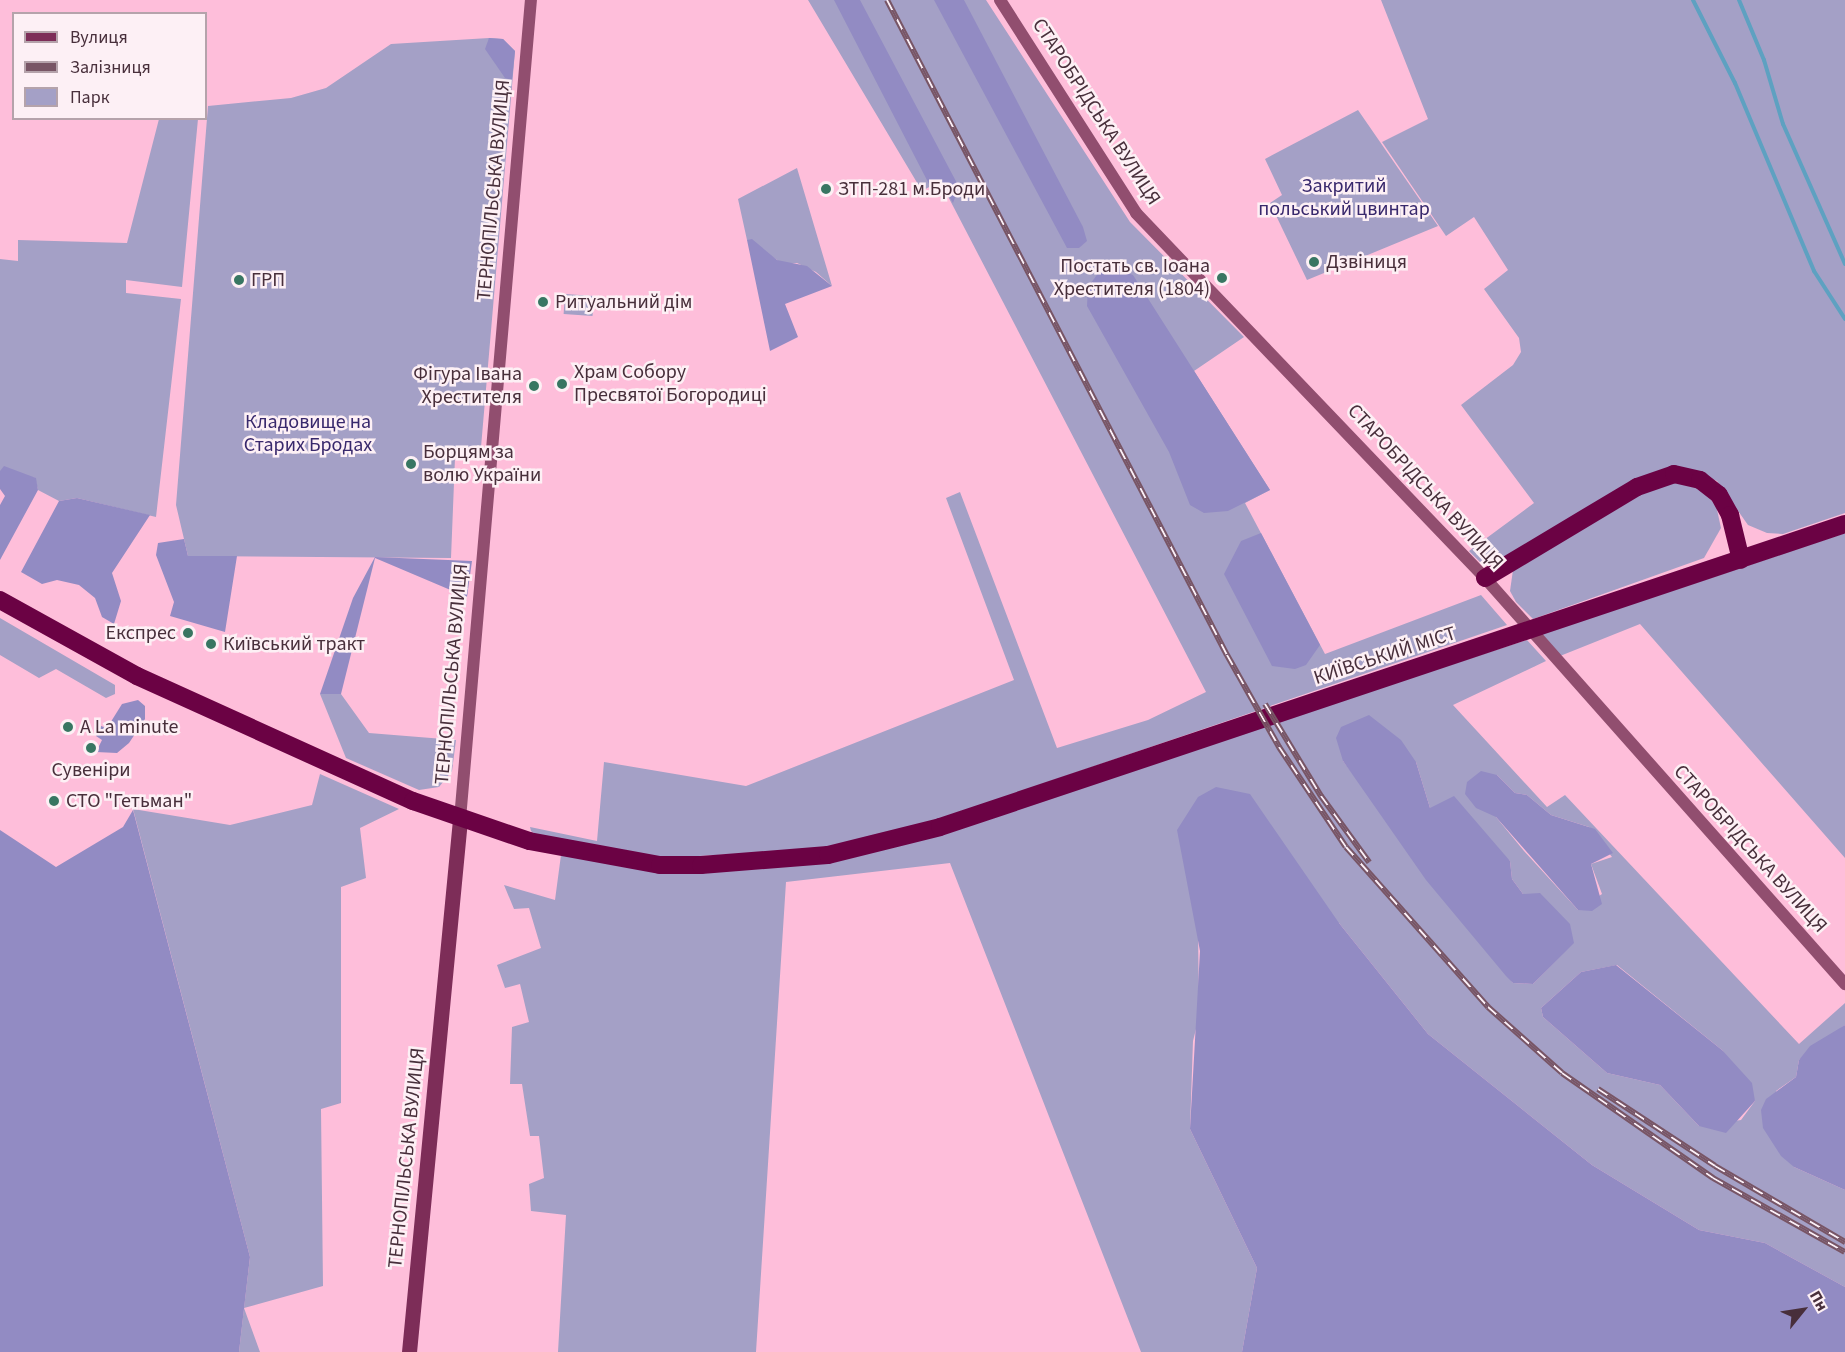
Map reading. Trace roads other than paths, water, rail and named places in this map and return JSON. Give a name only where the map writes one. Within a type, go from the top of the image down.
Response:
[{"type":"highway","points":[[1485,578],[1637,487],[1674,474],[1700,480],[1719,495],[1730,515],[1741,560]]},
{"type":"highway","name":"КИЇВСЬКИЙ МІСТ","points":[[0,600],[137,676],[460,819],[529,841],[660,865],[784,860],[828,855],[940,827],[1845,524]]},
{"type":"main road","name":"ТЕРНОПІЛЬСЬКА ВУЛИЦЯ","points":[[409,1352],[460,819]]},
{"type":"street","name":"ТЕРНОПІЛЬСЬКА ВУЛИЦЯ","points":[[460,819],[531,0]]},
{"type":"street","name":"СТАРОБРІДСЬКА ВУЛИЦЯ","points":[[1000,0],[1136,213],[1485,578],[1845,984]]},
{"type":"waterway","points":[[1693,0],[1735,83],[1814,271],[1845,319]]},
{"type":"waterway","points":[[1739,0],[1764,60],[1783,124],[1845,264]]},
{"type":"railway","points":[[887,0],[1227,655],[1279,747],[1346,847],[1488,1007],[1562,1073],[1713,1178],[1845,1252]]},
{"type":"railway","points":[[1265,704],[1321,796],[1369,862]]},
{"type":"railway","points":[[1598,1089],[1715,1166],[1845,1242]]},
{"type":"place","name":"ЗТП-281 м.Броди","points":[[826,189]]},
{"type":"place","name":"Дзвіниця","points":[[1314,262]]},
{"type":"place","name":"Постать св. Іоана Хрестителя (1804)","points":[[1222,278]]},
{"type":"place","name":"ГРП","points":[[239,280]]},
{"type":"place","name":"Ритуальний дім","points":[[543,302]]},
{"type":"place","name":"Храм Собору Пресвятої Богородиці","points":[[562,384]]},
{"type":"place","name":"Фігура Івана Хрестителя","points":[[534,386]]},
{"type":"place","name":"Борцям за волю України","points":[[411,464]]},
{"type":"place","name":"Експрес","points":[[188,633]]},
{"type":"place","name":"Київський тракт","points":[[211,644]]},
{"type":"place","name":"A La minute","points":[[68,727]]},
{"type":"place","name":"Сувеніри","points":[[91,748]]},
{"type":"place","name":"СТО \"Гетьман\"","points":[[54,801]]},
{"type":"park label","name":"Закритий польський цвинтар","points":[[1344,198]]},
{"type":"park label","name":"Кладовище на Старих Бродах","points":[[308,434]]}]
